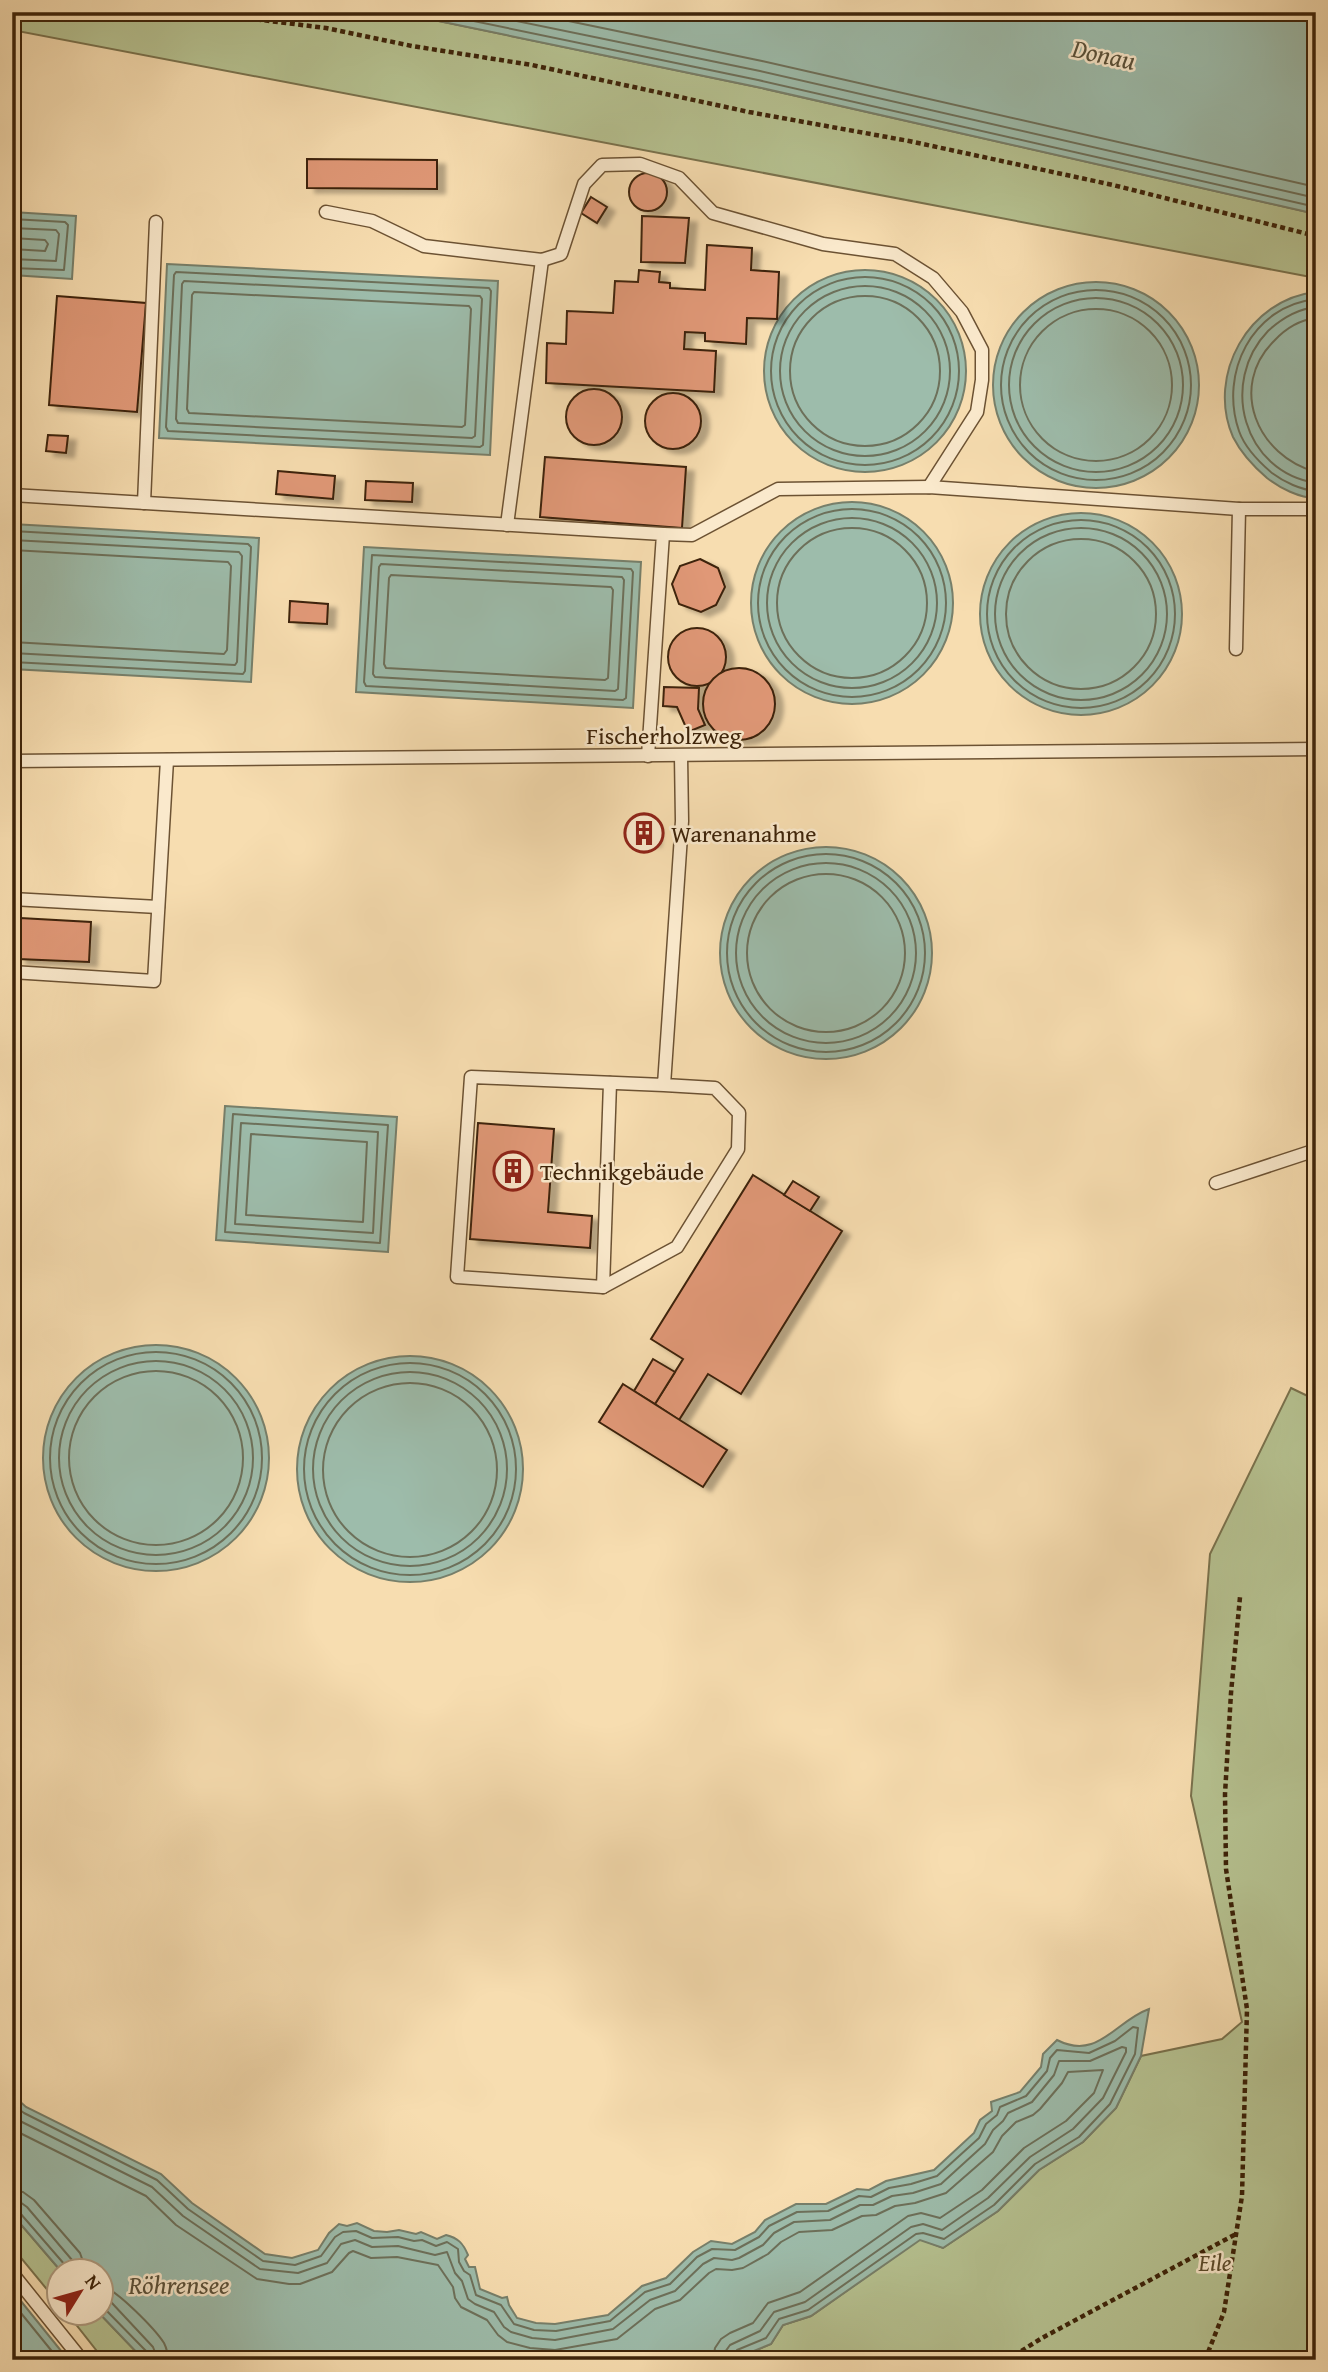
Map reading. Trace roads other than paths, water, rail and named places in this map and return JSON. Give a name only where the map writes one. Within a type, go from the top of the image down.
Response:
[{"type":"lane","points":[[326,212],[372,221],[424,246],[542,260],[561,254],[584,184],[601,165],[640,164],[679,178],[713,213],[823,244],[895,254],[933,278],[962,312],[982,350],[982,380],[977,412],[929,487]]},
{"type":"lane","points":[[144,503],[156,222]]},
{"type":"lane","points":[[507,525],[542,260]]},
{"type":"lane","points":[[12,495],[692,536],[778,489],[929,487],[1239,509],[1316,509]]},
{"type":"lane","points":[[1236,649],[1239,509]]},
{"type":"lane","points":[[648,757],[663,534]]},
{"type":"lane","name":"Fischerholzweg","points":[[12,761],[681,757],[1316,749]]},
{"type":"lane","points":[[664,1086],[675,866],[682,821],[681,757]]},
{"type":"lane","points":[[12,972],[153,981],[167,760]]},
{"type":"lane","points":[[12,899],[158,907]]},
{"type":"lane","points":[[471,1077],[664,1086],[715,1088],[739,1113],[738,1149],[677,1247],[603,1287],[457,1278],[471,1077]]},
{"type":"lane","points":[[603,1287],[610,1083]]},
{"type":"lane","points":[[1216,1183],[1316,1150]]},
{"type":"lane","points":[[12,2273],[77,2354],[78,2360]]},
{"type":"water","name":"Donau","points":[[395,12],[1316,12],[1316,214],[757,87]]},
{"type":"water","points":[[12,212],[76,216],[72,279],[12,275]]},
{"type":"water","points":[[167,264],[498,281],[490,455],[159,438]]},
{"type":"water","points":[[865,270],[904,278],[921,287],[936,300],[949,315],[958,332],[966,371],[958,410],[949,427],[936,442],[921,455],[904,464],[865,472],[826,464],[809,455],[794,442],[781,427],[772,410],[764,371],[772,332],[781,315],[794,300],[809,287],[826,278]]},
{"type":"water","points":[[1096,282],[1135,290],[1168,313],[1191,346],[1199,385],[1191,424],[1168,457],[1135,480],[1096,488],[1057,480],[1024,457],[1001,424],[993,385],[1001,346],[1024,313],[1057,290]]},
{"type":"water","points":[[1316,292],[1316,498],[1310,498],[1278,485],[1248,459],[1233,437],[1226,413],[1225,389],[1239,344],[1253,325],[1271,309],[1292,298]]},
{"type":"water","points":[[852,502],[891,510],[908,519],[923,532],[936,547],[945,564],[953,603],[945,642],[936,659],[923,674],[908,687],[891,696],[852,704],[813,696],[796,687],[781,674],[768,659],[759,642],[751,603],[759,564],[768,547],[781,532],[796,519],[813,510]]},
{"type":"water","points":[[1081,513],[1101,514],[1120,520],[1153,542],[1175,575],[1181,594],[1181,634],[1175,653],[1153,686],[1120,708],[1101,714],[1081,715],[1061,714],[1042,708],[1009,686],[987,653],[981,634],[980,614],[981,594],[987,575],[1009,542],[1042,520],[1061,514]]},
{"type":"water","points":[[12,524],[259,538],[251,682],[12,669]]},
{"type":"water","points":[[364,547],[641,562],[633,708],[356,692]]},
{"type":"water","points":[[826,847],[847,849],[866,855],[901,878],[924,913],[930,932],[930,974],[924,993],[901,1028],[866,1051],[847,1057],[826,1059],[805,1057],[786,1051],[751,1028],[728,993],[722,974],[720,953],[722,932],[728,913],[751,878],[786,855],[805,849]]},
{"type":"water","points":[[225,1106],[397,1117],[388,1252],[216,1240]]},
{"type":"water","points":[[145,1345],[167,1345],[209,1358],[228,1370],[244,1386],[261,1415],[269,1458],[261,1501],[244,1530],[228,1546],[199,1563],[167,1571],[145,1571],[103,1558],[84,1546],[68,1530],[51,1501],[43,1469],[43,1447],[56,1405],[68,1386],[84,1370],[113,1353]]},
{"type":"water","points":[[399,1356],[421,1356],[463,1369],[482,1381],[498,1397],[515,1426],[523,1469],[515,1512],[498,1541],[482,1557],[453,1574],[421,1582],[399,1582],[357,1569],[338,1557],[322,1541],[305,1512],[297,1480],[297,1458],[310,1416],[322,1397],[338,1381],[367,1364]]},
{"type":"water","name":"Röhrensee","points":[[1149,2009],[1141,2056],[1116,2108],[1083,2142],[1039,2170],[998,2211],[943,2248],[920,2240],[811,2316],[783,2325],[771,2344],[732,2360],[144,2360],[111,2326],[116,2326],[116,2256],[48,2256],[12,2214],[12,2086],[16,2098],[26,2107],[161,2174],[192,2203],[265,2254],[292,2258],[318,2250],[329,2233],[339,2224],[347,2226],[357,2223],[374,2231],[399,2230],[416,2234],[421,2232],[437,2239],[446,2235],[457,2239],[464,2247],[468,2255],[465,2259],[469,2267],[475,2267],[480,2289],[502,2298],[507,2297],[517,2318],[555,2324],[608,2315],[642,2286],[666,2278],[693,2252],[711,2241],[732,2244],[755,2232],[765,2220],[796,2204],[826,2204],[857,2189],[869,2190],[886,2181],[934,2170],[974,2133],[980,2120],[992,2111],[991,2102],[1020,2092],[1041,2067],[1043,2054],[1057,2040],[1071,2045],[1095,2043]]},
{"type":"water","points":[[12,2290],[66,2357],[63,2360],[12,2360]]},
{"type":"place","name":"Warenanahme","points":[[644,833]]},
{"type":"place","name":"Technikgebäude","points":[[513,1171]]},
{"type":"park label","name":"Eile","points":[[1215,2262]]}]
